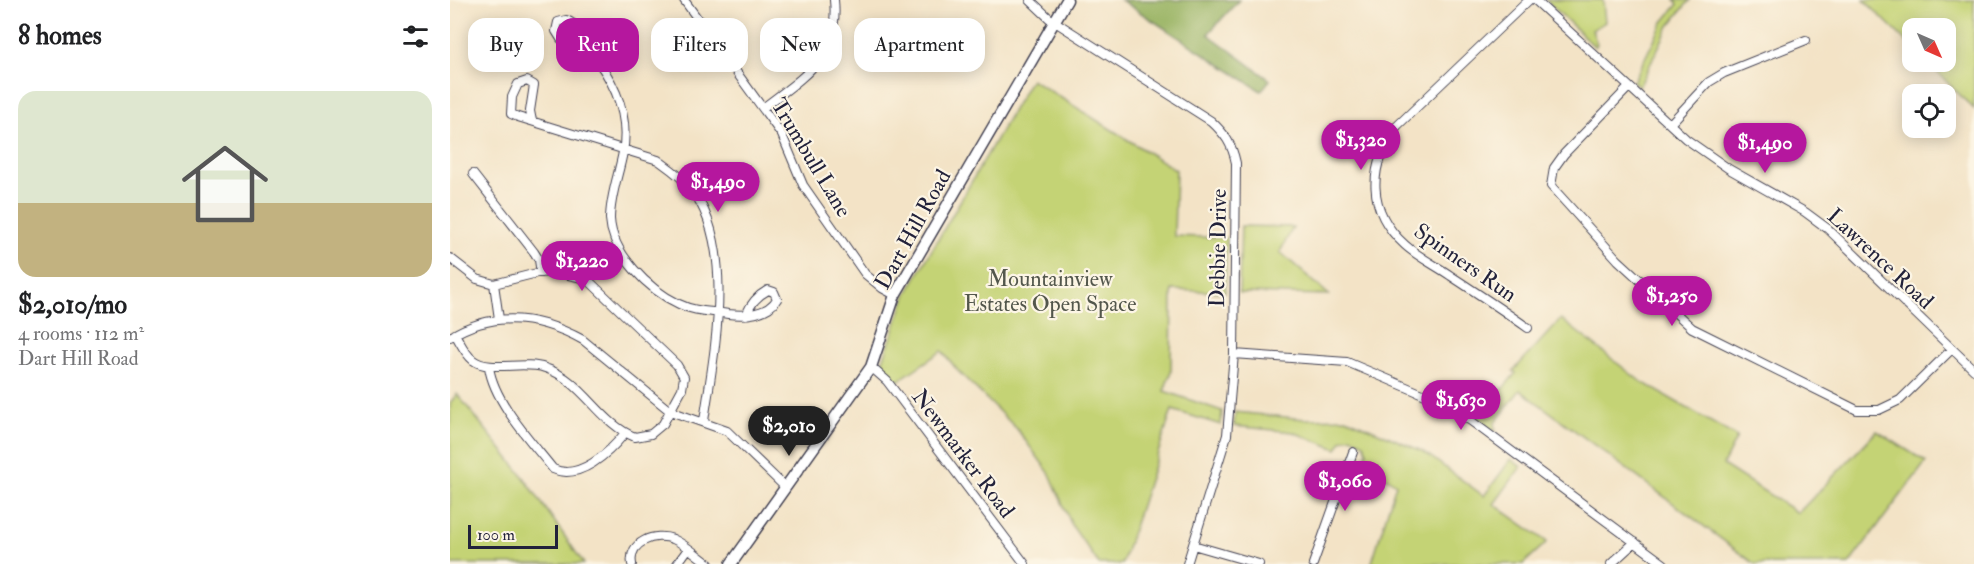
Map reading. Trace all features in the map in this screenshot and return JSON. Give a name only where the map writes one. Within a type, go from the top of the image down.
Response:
[{"type":"main road","name":"Dart Hill Road","points":[[731,564],[871,367],[895,295],[1067,0]]},
{"type":"street","name":"Trumbull Lane","points":[[684,0],[782,135],[803,185],[865,274],[895,295]]},
{"type":"street","points":[[763,108],[810,71],[820,60],[833,33],[834,0]]},
{"type":"street","name":"Debbie Drive","points":[[1030,0],[1055,21],[1210,121],[1222,131],[1232,145],[1236,163],[1234,354],[1227,435],[1187,564]]},
{"type":"street","name":"Spinners Run","points":[[1528,328],[1405,246],[1386,223],[1375,195],[1375,170],[1386,141],[1397,126],[1529,0]]},
{"type":"street","name":"Lawrence Road","points":[[1535,0],[1703,152],[1805,212],[1828,230],[1974,370]]},
{"type":"street","points":[[1670,124],[1709,82],[1724,73],[1806,40]]},
{"type":"street","points":[[606,72],[615,88],[621,110],[624,149],[612,196],[610,220],[614,237],[625,256],[653,289],[678,304],[702,312],[746,315]]},
{"type":"street","points":[[532,121],[530,111],[534,85],[527,81],[518,84],[510,108],[511,114],[532,121],[658,160],[678,174],[701,204],[718,272],[718,331],[704,422]]},
{"type":"street","points":[[1629,87],[1564,154],[1554,168],[1551,186],[1618,260],[1692,328],[1857,410],[1879,410],[1900,400],[1951,350]]},
{"type":"street","points":[[473,174],[534,252],[539,260],[541,273]]},
{"type":"street","points":[[450,258],[477,279],[494,284],[541,273],[571,273],[587,279],[677,365],[684,377],[682,389],[670,411],[663,424],[651,434],[635,437],[625,433],[577,388],[545,368],[525,364],[489,367],[473,360],[453,335],[478,323],[499,319],[534,320],[567,331],[583,340],[670,411],[727,431],[738,439],[785,487]]},
{"type":"street","points":[[494,284],[499,319]]},
{"type":"street","points":[[1234,354],[1347,362],[1437,400],[1461,414],[1664,564]]},
{"type":"street","points":[[489,367],[491,384],[500,398],[553,469],[562,474],[573,473],[616,445],[625,433]]},
{"type":"street","name":"Newmarker Road","points":[[871,367],[887,381],[1025,564]]},
{"type":"street","points":[[1313,564],[1353,452]]},
{"type":"street","points":[[632,564],[633,550],[644,540],[672,538],[709,564]]},
{"type":"street","points":[[1611,564],[1635,542]]},
{"type":"street","points":[[1193,544],[1259,564]]},
{"type":"street","points":[[677,564],[688,549]]},
{"type":"green space","points":[[1121,0],[1239,0],[1208,34],[1270,80],[1261,91]]},
{"type":"green space","points":[[1546,0],[1603,0],[1605,22],[1592,30],[1597,44],[1595,47]]},
{"type":"green space","points":[[1675,0],[1690,0],[1669,26],[1639,87],[1633,82],[1663,22],[1678,4]]},
{"type":"green space","points":[[1864,0],[1974,0],[1974,109],[1956,91],[1956,84],[1949,84],[1937,72],[1956,72],[1956,18],[1902,18],[1902,37]]},
{"type":"green space","name":"Mountainview Estates Open Space","points":[[1031,79],[1176,170],[1174,236],[1227,238],[1225,292],[1172,290],[1171,372],[1164,391],[1222,411],[1221,425],[1172,410],[1122,564],[1099,564],[1072,526],[1050,474],[1017,429],[958,371],[942,351],[896,382],[882,363],[907,293]]},
{"type":"green space","points":[[1241,226],[1293,227],[1280,252],[1329,295],[1239,293]]},
{"type":"green space","points":[[1561,319],[1640,381],[1737,437],[1723,465],[1798,513],[1877,431],[1926,462],[1849,564],[1755,564],[1520,390],[1494,424],[1496,432],[1474,416],[1482,413],[1516,373],[1513,371]]},
{"type":"green space","points":[[457,394],[523,476],[584,564],[450,564],[450,403]]},
{"type":"green space","points":[[1235,412],[1305,419],[1346,418],[1424,452],[1484,496],[1511,459],[1521,467],[1494,504],[1547,542],[1523,564],[1373,564],[1396,484],[1364,462],[1367,452],[1364,443],[1351,437],[1342,440],[1337,449],[1293,432],[1234,426]]}]
